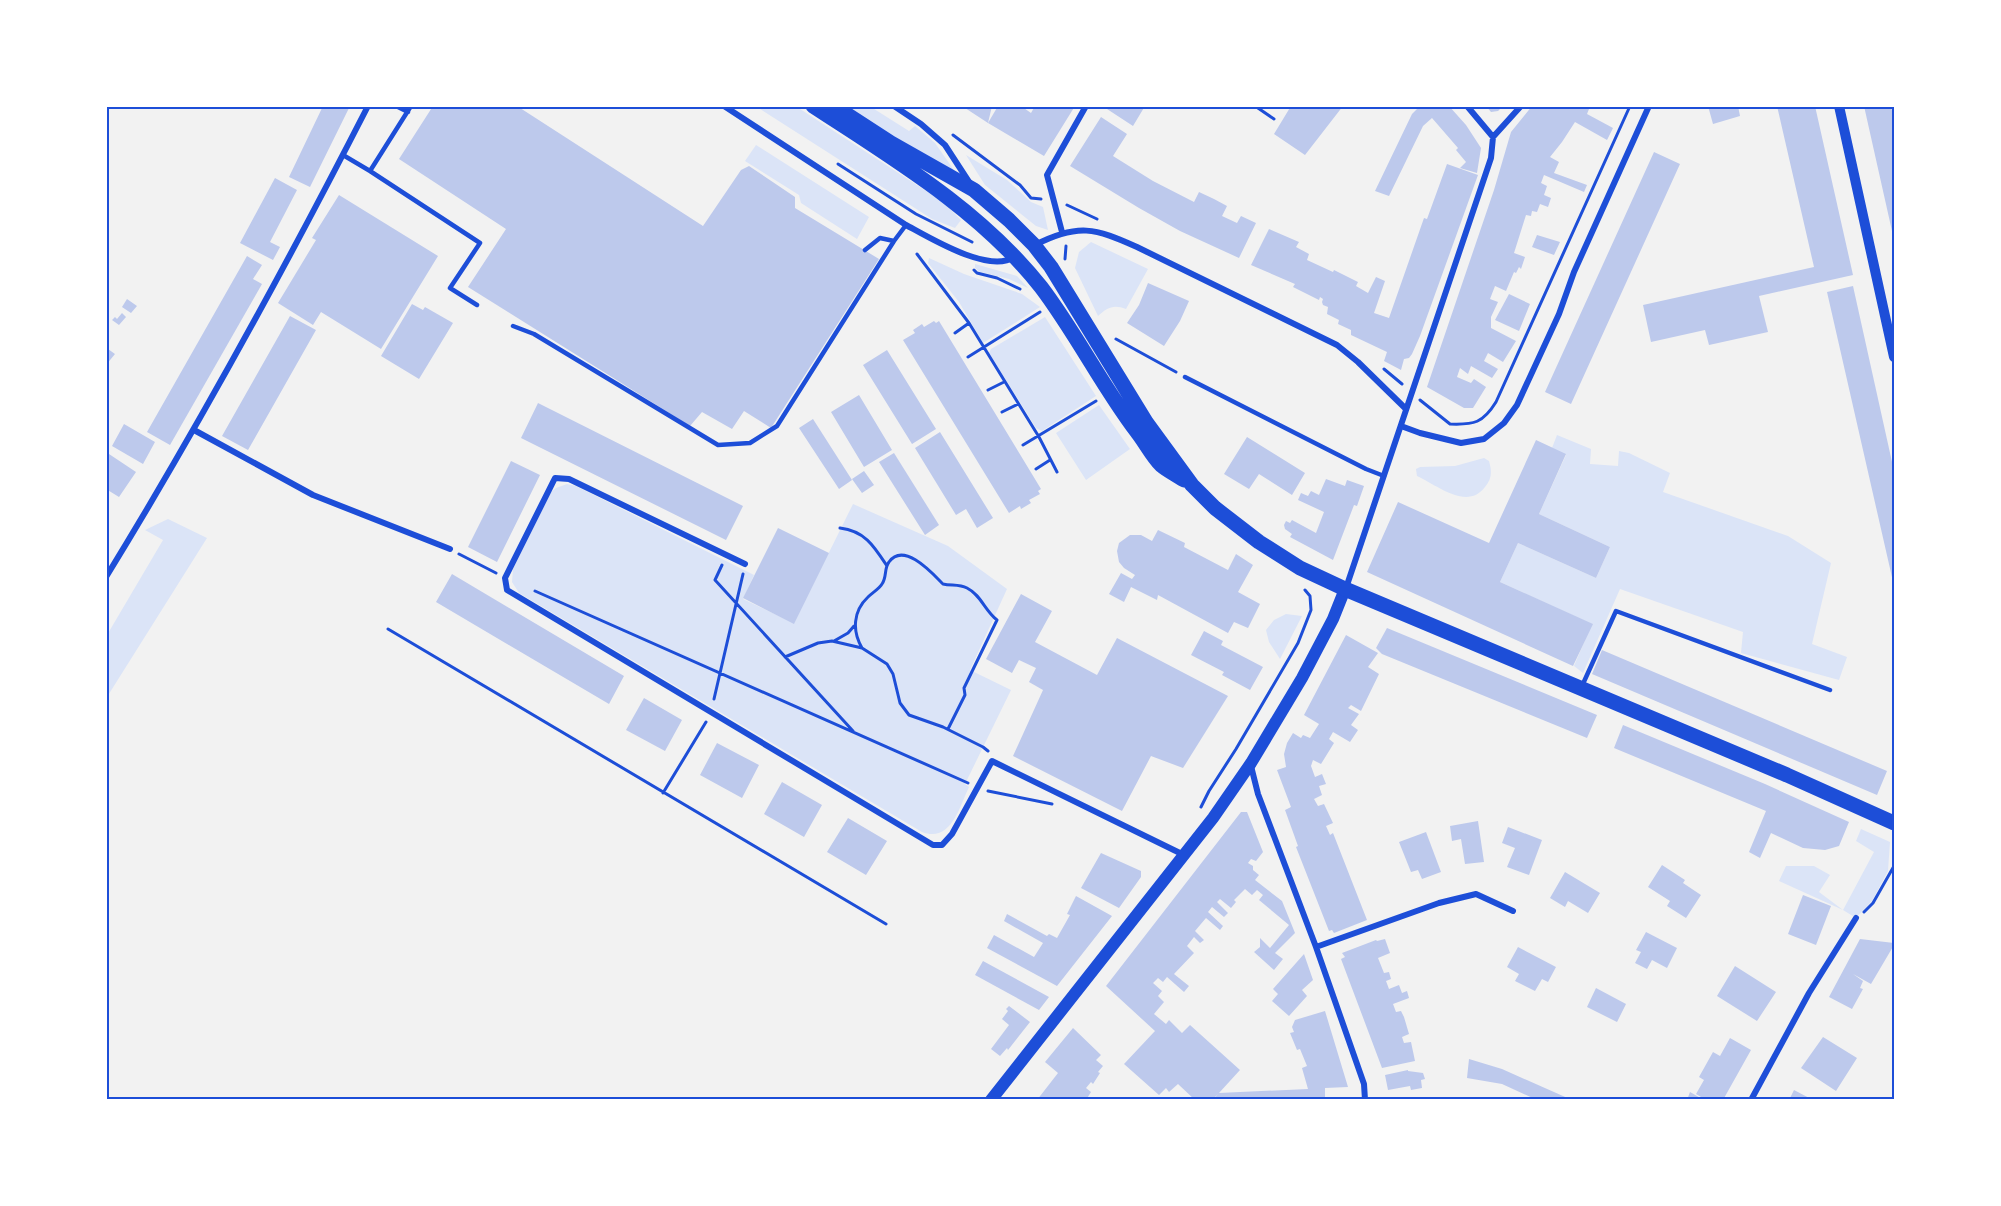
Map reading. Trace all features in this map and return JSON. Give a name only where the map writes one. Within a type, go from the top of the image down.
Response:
[{"type":"main road","points":[[813,106],[924,179],[957,205],[1014,257],[1062,316],[1110,393],[1161,465],[1192,485]]},
{"type":"main road","points":[[834,106],[891,143],[974,190],[1009,219],[1051,267],[1146,422],[1192,485],[1215,508],[1259,542],[1300,568],[1345,589],[1787,775],[1894,823]]},
{"type":"main road","points":[[992,1100],[1213,818],[1251,763],[1302,678],[1333,619],[1345,589]]},
{"type":"street","points":[[106,577],[194,430],[258,316],[368,106]]},
{"type":"street","points":[[724,106],[928,237],[986,261],[998,263],[1014,257]]},
{"type":"street","points":[[894,106],[945,144],[974,190]]},
{"type":"street","points":[[1062,232],[1047,175],[1086,106]]},
{"type":"street","points":[[1467,106],[1493,137]]},
{"type":"street","points":[[1345,589],[1485,177],[1491,158],[1493,137],[1521,106]]},
{"type":"street","points":[[1401,426],[1461,443],[1484,440],[1504,423],[1517,405],[1559,315],[1574,272],[1649,106]]},
{"type":"street","points":[[1839,106],[1894,357]]},
{"type":"street","points":[[1034,245],[1062,232],[1082,230],[1107,234],[1337,345],[1358,362],[1406,409]]},
{"type":"street","points":[[194,430],[313,495],[450,549]]},
{"type":"street","points":[[745,564],[569,479],[555,478],[505,578],[507,590],[933,845],[942,845],[952,834],[992,761],[1184,855]]},
{"type":"street","points":[[1251,763],[1258,794],[1316,947],[1364,1084],[1365,1100]]},
{"type":"street","points":[[1316,947],[1439,903],[1476,894],[1513,911]]},
{"type":"street","points":[[1751,1100],[1809,993],[1857,918]]},
{"type":"lane","points":[[396,106],[408,112]]},
{"type":"lane","points":[[370,171],[411,106]]},
{"type":"lane","points":[[343,155],[480,243],[450,288],[477,305]]},
{"type":"lane","points":[[513,326],[534,334],[718,445],[750,443],[777,426],[906,225]]},
{"type":"lane","points":[[865,250],[880,238],[894,241]]},
{"type":"lane","points":[[1185,377],[1384,476]]},
{"type":"lane","points":[[1581,688],[1616,611],[1830,690]]},
{"type":"path","points":[[1255,106],[1274,119]]},
{"type":"path","points":[[1411,392],[1450,424],[1471,424],[1489,413],[1630,106]]},
{"type":"path","points":[[837,163],[916,214],[980,246]]},
{"type":"path","points":[[917,254],[969,323],[1039,437],[1057,472]]},
{"type":"path","points":[[968,357],[1047,308]]},
{"type":"path","points":[[955,333],[969,323]]},
{"type":"path","points":[[1112,337],[1185,377]]},
{"type":"path","points":[[988,390],[1004,382]]},
{"type":"path","points":[[1023,445],[1110,393]]},
{"type":"path","points":[[1002,412],[1017,404]]},
{"type":"path","points":[[1036,469],[1050,460]]},
{"type":"path","points":[[785,657],[805,647],[840,639],[854,626],[860,607],[867,597],[886,579],[886,566],[876,549],[860,534],[853,530],[840,528]]},
{"type":"path","points":[[450,549],[505,578],[977,787],[1057,805]]},
{"type":"path","points":[[726,554],[715,580],[854,733]]},
{"type":"path","points":[[886,566],[896,556],[908,557],[920,562],[931,570],[943,584],[958,585],[971,591],[989,615],[997,620],[964,688],[965,695],[948,729]]},
{"type":"path","points":[[663,793],[711,713],[745,564]]},
{"type":"path","points":[[1195,815],[1298,644],[1311,606],[1307,590],[1298,585]]},
{"type":"path","points":[[854,626],[862,648]]},
{"type":"path","points":[[388,629],[886,924]]},
{"type":"path","points":[[832,641],[862,648],[887,664],[893,674],[900,703],[909,715],[948,729],[983,747],[988,751],[992,761]]},
{"type":"path","points":[[1857,918],[1873,903],[1894,866]]},
{"type":"shaded area","points":[[757,107],[797,107],[943,202],[961,220],[955,228],[932,219]]},
{"type":"shaded area","points":[[843,107],[871,107],[909,131],[915,126],[935,143],[956,173]]},
{"type":"shaded area","points":[[756,145],[869,217],[857,239],[801,203],[799,195],[745,161]]},
{"type":"shaded area","points":[[966,155],[1007,180],[1031,202],[1043,207],[1048,230],[1036,226],[985,185]]},
{"type":"shaded area","points":[[1091,242],[1148,269],[1126,309],[1110,308],[1098,316],[1075,268],[1079,252]]},
{"type":"shaded area","points":[[929,258],[964,274],[1022,294],[1040,307],[983,343],[959,302],[928,263]]},
{"type":"shaded area","points":[[975,264],[1017,276],[1028,288],[1009,279],[980,272],[975,268]]},
{"type":"shaded area","points":[[1045,317],[1096,396],[1042,431],[1036,428],[989,353],[991,349]]},
{"type":"shaded area","points":[[1099,405],[1130,449],[1086,480],[1056,433]]},
{"type":"shaded area","points":[[1557,435],[1591,449],[1590,464],[1618,466],[1619,451],[1629,453],[1670,473],[1663,492],[1788,536],[1831,563],[1812,644],[1847,657],[1839,680],[1741,653],[1743,632],[1620,589],[1583,673],[1574,666],[1592,624],[1500,582],[1518,543],[1596,578],[1610,547],[1539,514],[1566,455],[1552,448]]},
{"type":"shaded area","points":[[1484,458],[1489,461],[1490,465],[1489,481],[1478,494],[1470,497],[1452,494],[1417,476],[1416,469],[1420,467],[1455,466]]},
{"type":"shaded area","points":[[567,484],[576,486],[754,575],[743,599],[794,623],[853,504],[948,546],[1007,589],[970,670],[1011,690],[965,784],[969,787],[953,822],[940,833],[922,832],[519,593],[512,582],[513,569],[551,492]]},
{"type":"shaded area","points":[[168,519],[207,538],[107,697],[107,635],[163,540],[145,530]]},
{"type":"shaded area","points":[[1286,614],[1302,616],[1280,659],[1269,642],[1266,630],[1274,620]]},
{"type":"shaded area","points":[[1861,829],[1890,842],[1888,871],[1872,901],[1856,918],[1843,910],[1874,852],[1856,841]]},
{"type":"shaded area","points":[[1786,866],[1814,866],[1830,875],[1819,892],[1843,910],[1779,881]]},
{"type":"building","points":[[323,106],[350,106],[310,187],[289,177]]},
{"type":"building","points":[[433,106],[517,106],[703,226],[741,170],[749,166],[795,197],[795,208],[879,259],[771,428],[744,411],[732,429],[702,412],[690,426],[468,287],[506,229],[399,159]]},
{"type":"building","points":[[962,106],[992,106],[988,123]]},
{"type":"building","points":[[998,106],[1021,106],[1031,113],[1035,106],[1075,106],[1044,156],[988,123]]},
{"type":"building","points":[[1109,106],[1145,106],[1133,126],[1107,109]]},
{"type":"building","points":[[1291,106],[1343,106],[1305,155],[1274,134]]},
{"type":"building","points":[[1420,106],[1449,106],[1466,125],[1481,148],[1477,173],[1460,168],[1466,162],[1456,150],[1458,148],[1432,118],[1423,126],[1389,196],[1375,191],[1412,114]]},
{"type":"building","points":[[1486,106],[1503,106],[1498,111],[1491,112]]},
{"type":"building","points":[[1532,106],[1584,106],[1589,109],[1587,114],[1613,128],[1607,140],[1575,122],[1550,157],[1559,162],[1554,173],[1587,185],[1584,192],[1544,175],[1541,183],[1547,186],[1544,195],[1551,198],[1548,207],[1540,204],[1537,212],[1532,211],[1531,216],[1526,215],[1514,253],[1525,257],[1521,269],[1519,267],[1516,273],[1514,272],[1506,291],[1495,286],[1490,299],[1498,302],[1491,317],[1491,328],[1516,341],[1503,362],[1488,353],[1484,361],[1498,369],[1492,378],[1471,366],[1468,374],[1460,368],[1457,377],[1471,383],[1474,379],[1486,387],[1473,408],[1464,408],[1427,387],[1494,190],[1511,132]]},
{"type":"building","points":[[1708,106],[1738,106],[1740,116],[1713,124]]},
{"type":"building","points":[[1777,106],[1815,106],[1853,275],[1759,296],[1768,332],[1709,345],[1705,330],[1651,342],[1643,305],[1814,267]]},
{"type":"building","points":[[1864,106],[1891,106],[1894,120],[1894,240]]},
{"type":"building","points":[[1101,117],[1127,134],[1113,156],[1153,181],[1194,202],[1199,192],[1227,206],[1222,216],[1237,223],[1241,216],[1256,223],[1239,258],[1180,231],[1070,166]]},
{"type":"building","points":[[1654,152],[1680,164],[1571,404],[1545,392]]},
{"type":"building","points":[[1447,164],[1478,175],[1420,336],[1412,354],[1409,358],[1404,359],[1401,370],[1384,361],[1387,352],[1351,335],[1351,330],[1338,324],[1339,320],[1327,314],[1328,307],[1323,305],[1323,299],[1320,297],[1319,300],[1293,287],[1295,284],[1251,265],[1269,229],[1299,242],[1296,247],[1309,254],[1307,260],[1358,282],[1356,286],[1368,293],[1376,277],[1385,281],[1374,313],[1389,318],[1424,218],[1427,219]]},
{"type":"building","points":[[275,178],[297,190],[270,242],[280,247],[273,260],[240,243]]},
{"type":"building","points":[[339,195],[438,256],[381,349],[321,312],[313,325],[278,303],[316,240],[312,238]]},
{"type":"building","points":[[1537,235],[1560,242],[1554,255],[1532,247]]},
{"type":"building","points":[[247,256],[262,265],[253,279],[262,284],[170,445],[147,432]]},
{"type":"building","points":[[1148,283],[1189,301],[1180,321],[1164,346],[1127,323],[1139,305]]},
{"type":"building","points":[[1853,286],[1894,471],[1894,586],[1827,292]]},
{"type":"building","points":[[1509,294],[1530,304],[1519,331],[1495,320]]},
{"type":"building","points":[[127,299],[137,306],[131,313],[122,307]]},
{"type":"building","points":[[412,304],[423,310],[425,307],[453,323],[419,379],[381,356]]},
{"type":"building","points":[[122,313],[126,317],[119,325],[112,320],[115,317],[117,319]]},
{"type":"building","points":[[290,316],[316,330],[248,450],[222,436]]},
{"type":"building","points":[[934,321],[936,323],[939,321],[1041,489],[1038,491],[1040,494],[1029,500],[1031,503],[1021,509],[1020,506],[1009,513],[903,340],[915,333],[913,330],[922,324],[924,327]]},
{"type":"building","points":[[106,350],[115,354],[106,365]]},
{"type":"building","points":[[887,350],[936,429],[912,444],[863,365]]},
{"type":"building","points":[[859,395],[892,450],[864,467],[831,412]]},
{"type":"building","points":[[538,403],[743,506],[726,540],[521,438]]},
{"type":"building","points":[[813,419],[852,480],[839,489],[799,428]]},
{"type":"building","points":[[124,424],[155,442],[143,464],[112,446]]},
{"type":"building","points":[[940,432],[993,518],[977,528],[966,509],[956,515],[915,448]]},
{"type":"building","points":[[1247,437],[1305,473],[1292,495],[1259,474],[1249,489],[1224,474]]},
{"type":"building","points":[[1536,440],[1566,454],[1539,514],[1610,547],[1596,578],[1518,543],[1500,582],[1593,624],[1573,666],[1367,572],[1398,502],[1489,543]]},
{"type":"building","points":[[894,453],[939,525],[925,535],[879,462]]},
{"type":"building","points":[[109,454],[136,472],[119,497],[106,489],[106,458]]},
{"type":"building","points":[[511,461],[540,475],[497,562],[468,547]]},
{"type":"building","points":[[864,471],[874,485],[862,493],[852,479]]},
{"type":"building","points":[[1326,479],[1345,486],[1347,480],[1364,486],[1357,506],[1354,505],[1333,560],[1290,537],[1292,534],[1285,529],[1284,525],[1286,521],[1290,523],[1292,520],[1316,533],[1324,512],[1298,500],[1301,493],[1308,496],[1311,491],[1319,495]]},
{"type":"building","points":[[778,528],[829,553],[794,624],[743,598]]},
{"type":"building","points":[[1158,530],[1185,543],[1184,547],[1228,570],[1236,554],[1253,565],[1238,592],[1260,604],[1248,628],[1234,622],[1228,633],[1158,595],[1157,600],[1131,587],[1124,602],[1109,594],[1121,573],[1132,579],[1135,575],[1119,562],[1117,551],[1119,543],[1130,535],[1141,535],[1152,541]]},
{"type":"building","points":[[452,574],[624,676],[609,704],[436,602]]},
{"type":"building","points":[[1021,594],[1052,611],[1035,642],[1097,675],[1117,638],[1228,696],[1183,768],[1151,756],[1122,811],[1013,756],[1043,690],[1029,682],[1036,668],[1019,660],[1012,673],[986,659]]},
{"type":"building","points":[[1387,628],[1597,715],[1587,738],[1382,654],[1376,648]]},
{"type":"building","points":[[1204,631],[1223,641],[1221,645],[1263,667],[1250,690],[1222,675],[1224,672],[1191,655]]},
{"type":"building","points":[[1346,635],[1378,653],[1368,667],[1379,674],[1361,711],[1351,705],[1348,708],[1359,714],[1351,725],[1358,730],[1350,742],[1333,732],[1329,739],[1334,743],[1321,764],[1313,760],[1311,766],[1315,777],[1322,774],[1326,784],[1319,786],[1322,795],[1314,799],[1318,806],[1324,804],[1333,823],[1326,826],[1330,835],[1333,833],[1367,920],[1334,933],[1332,930],[1329,931],[1296,847],[1298,846],[1285,810],[1291,807],[1277,770],[1286,767],[1284,754],[1293,733],[1301,738],[1303,735],[1310,738],[1319,724],[1304,715]]},
{"type":"building","points":[[1602,650],[1887,771],[1877,795],[1592,674]]},
{"type":"building","points":[[644,698],[682,720],[665,751],[626,730]]},
{"type":"building","points":[[1623,725],[1849,822],[1839,846],[1825,850],[1803,848],[1771,833],[1760,858],[1749,852],[1766,811],[1614,748]]},
{"type":"building","points":[[717,743],[759,765],[742,798],[700,775]]},
{"type":"building","points":[[782,782],[822,805],[804,837],[764,814]]},
{"type":"building","points":[[1241,812],[1247,812],[1263,852],[1256,861],[1251,859],[1248,863],[1259,875],[1255,880],[1282,901],[1295,933],[1275,953],[1283,959],[1274,970],[1254,952],[1260,947],[1260,938],[1270,948],[1289,925],[1259,900],[1263,895],[1257,890],[1252,895],[1245,889],[1234,900],[1236,902],[1231,908],[1220,899],[1217,902],[1228,913],[1224,917],[1212,907],[1208,912],[1223,926],[1220,930],[1206,918],[1195,931],[1204,940],[1200,943],[1194,937],[1187,946],[1194,953],[1174,974],[1189,986],[1184,992],[1167,977],[1163,982],[1158,978],[1153,983],[1162,991],[1158,996],[1164,1002],[1154,1014],[1166,1024],[1169,1020],[1182,1033],[1190,1025],[1240,1070],[1219,1093],[1308,1089],[1302,1068],[1307,1066],[1290,1033],[1294,1032],[1292,1027],[1295,1020],[1325,1011],[1348,1087],[1325,1088],[1325,1100],[1213,1100],[1218,1094],[1212,1100],[1195,1100],[1178,1084],[1169,1092],[1166,1088],[1159,1095],[1124,1064],[1155,1031],[1106,986]]},
{"type":"building","points":[[848,818],[887,841],[866,875],[827,852]]},
{"type":"building","points":[[1478,821],[1484,862],[1465,864],[1461,839],[1452,841],[1450,826]]},
{"type":"building","points":[[1508,827],[1542,840],[1529,875],[1507,867],[1515,848],[1502,843]]},
{"type":"building","points":[[1426,832],[1441,872],[1422,879],[1418,870],[1411,872],[1399,842]]},
{"type":"building","points":[[1101,853],[1141,871],[1141,877],[1119,908],[1081,888]]},
{"type":"building","points":[[1662,865],[1685,880],[1683,883],[1701,895],[1686,918],[1667,906],[1670,901],[1648,887]]},
{"type":"building","points":[[1565,872],[1600,893],[1588,913],[1568,901],[1565,907],[1550,898]]},
{"type":"building","points":[[1803,895],[1831,906],[1816,945],[1788,934]]},
{"type":"building","points":[[1076,896],[1112,916],[1057,986],[987,948],[994,935],[1034,957],[1043,943],[1004,921],[1007,914],[1047,936],[1049,934],[1057,938],[1070,915],[1067,914]]},
{"type":"building","points":[[1646,932],[1677,948],[1667,968],[1652,960],[1647,969],[1635,963],[1641,952],[1636,950]]},
{"type":"building","points":[[1385,939],[1390,953],[1378,958],[1384,973],[1389,972],[1391,979],[1386,981],[1389,989],[1399,985],[1402,993],[1407,991],[1409,998],[1393,1004],[1396,1012],[1401,1011],[1404,1017],[1409,1034],[1402,1037],[1404,1043],[1411,1042],[1415,1061],[1382,1068],[1341,959],[1345,957],[1342,953],[1376,940]]},
{"type":"building","points":[[1860,939],[1894,943],[1894,945],[1871,984],[1853,974],[1863,981],[1860,988],[1863,989],[1852,1009],[1829,997]]},
{"type":"building","points":[[1518,947],[1556,967],[1548,982],[1542,979],[1535,991],[1515,981],[1519,974],[1507,967]]},
{"type":"building","points":[[1304,954],[1313,980],[1302,990],[1307,996],[1289,1016],[1272,1001],[1278,994],[1273,989]]},
{"type":"building","points":[[983,961],[1049,997],[1039,1010],[975,975]]},
{"type":"building","points":[[1735,966],[1776,992],[1757,1021],[1717,996]]},
{"type":"building","points":[[1596,988],[1626,1004],[1617,1022],[1587,1007]]},
{"type":"building","points":[[1009,1006],[1030,1022],[1008,1050],[1007,1048],[1000,1056],[991,1049],[1009,1025],[1002,1019]]},
{"type":"building","points":[[1073,1028],[1101,1055],[1096,1060],[1103,1066],[1098,1072],[1100,1073],[1093,1084],[1091,1082],[1086,1088],[1091,1092],[1086,1100],[1037,1100],[1058,1073],[1045,1062]]},
{"type":"building","points":[[1823,1037],[1857,1058],[1836,1091],[1801,1068]]},
{"type":"building","points":[[1730,1038],[1751,1050],[1723,1100],[1706,1100],[1696,1094],[1704,1080],[1699,1077],[1713,1052],[1720,1056]]},
{"type":"building","points":[[1469,1059],[1502,1069],[1572,1100],[1537,1100],[1502,1084],[1467,1078]]},
{"type":"building","points":[[1408,1070],[1423,1073],[1425,1079],[1421,1080],[1422,1088],[1411,1090],[1410,1086],[1388,1090],[1385,1075]]},
{"type":"building","points":[[1794,1090],[1813,1100],[1789,1100]]},
{"type":"building","points":[[1690,1092],[1704,1100],[1687,1100]]}]
